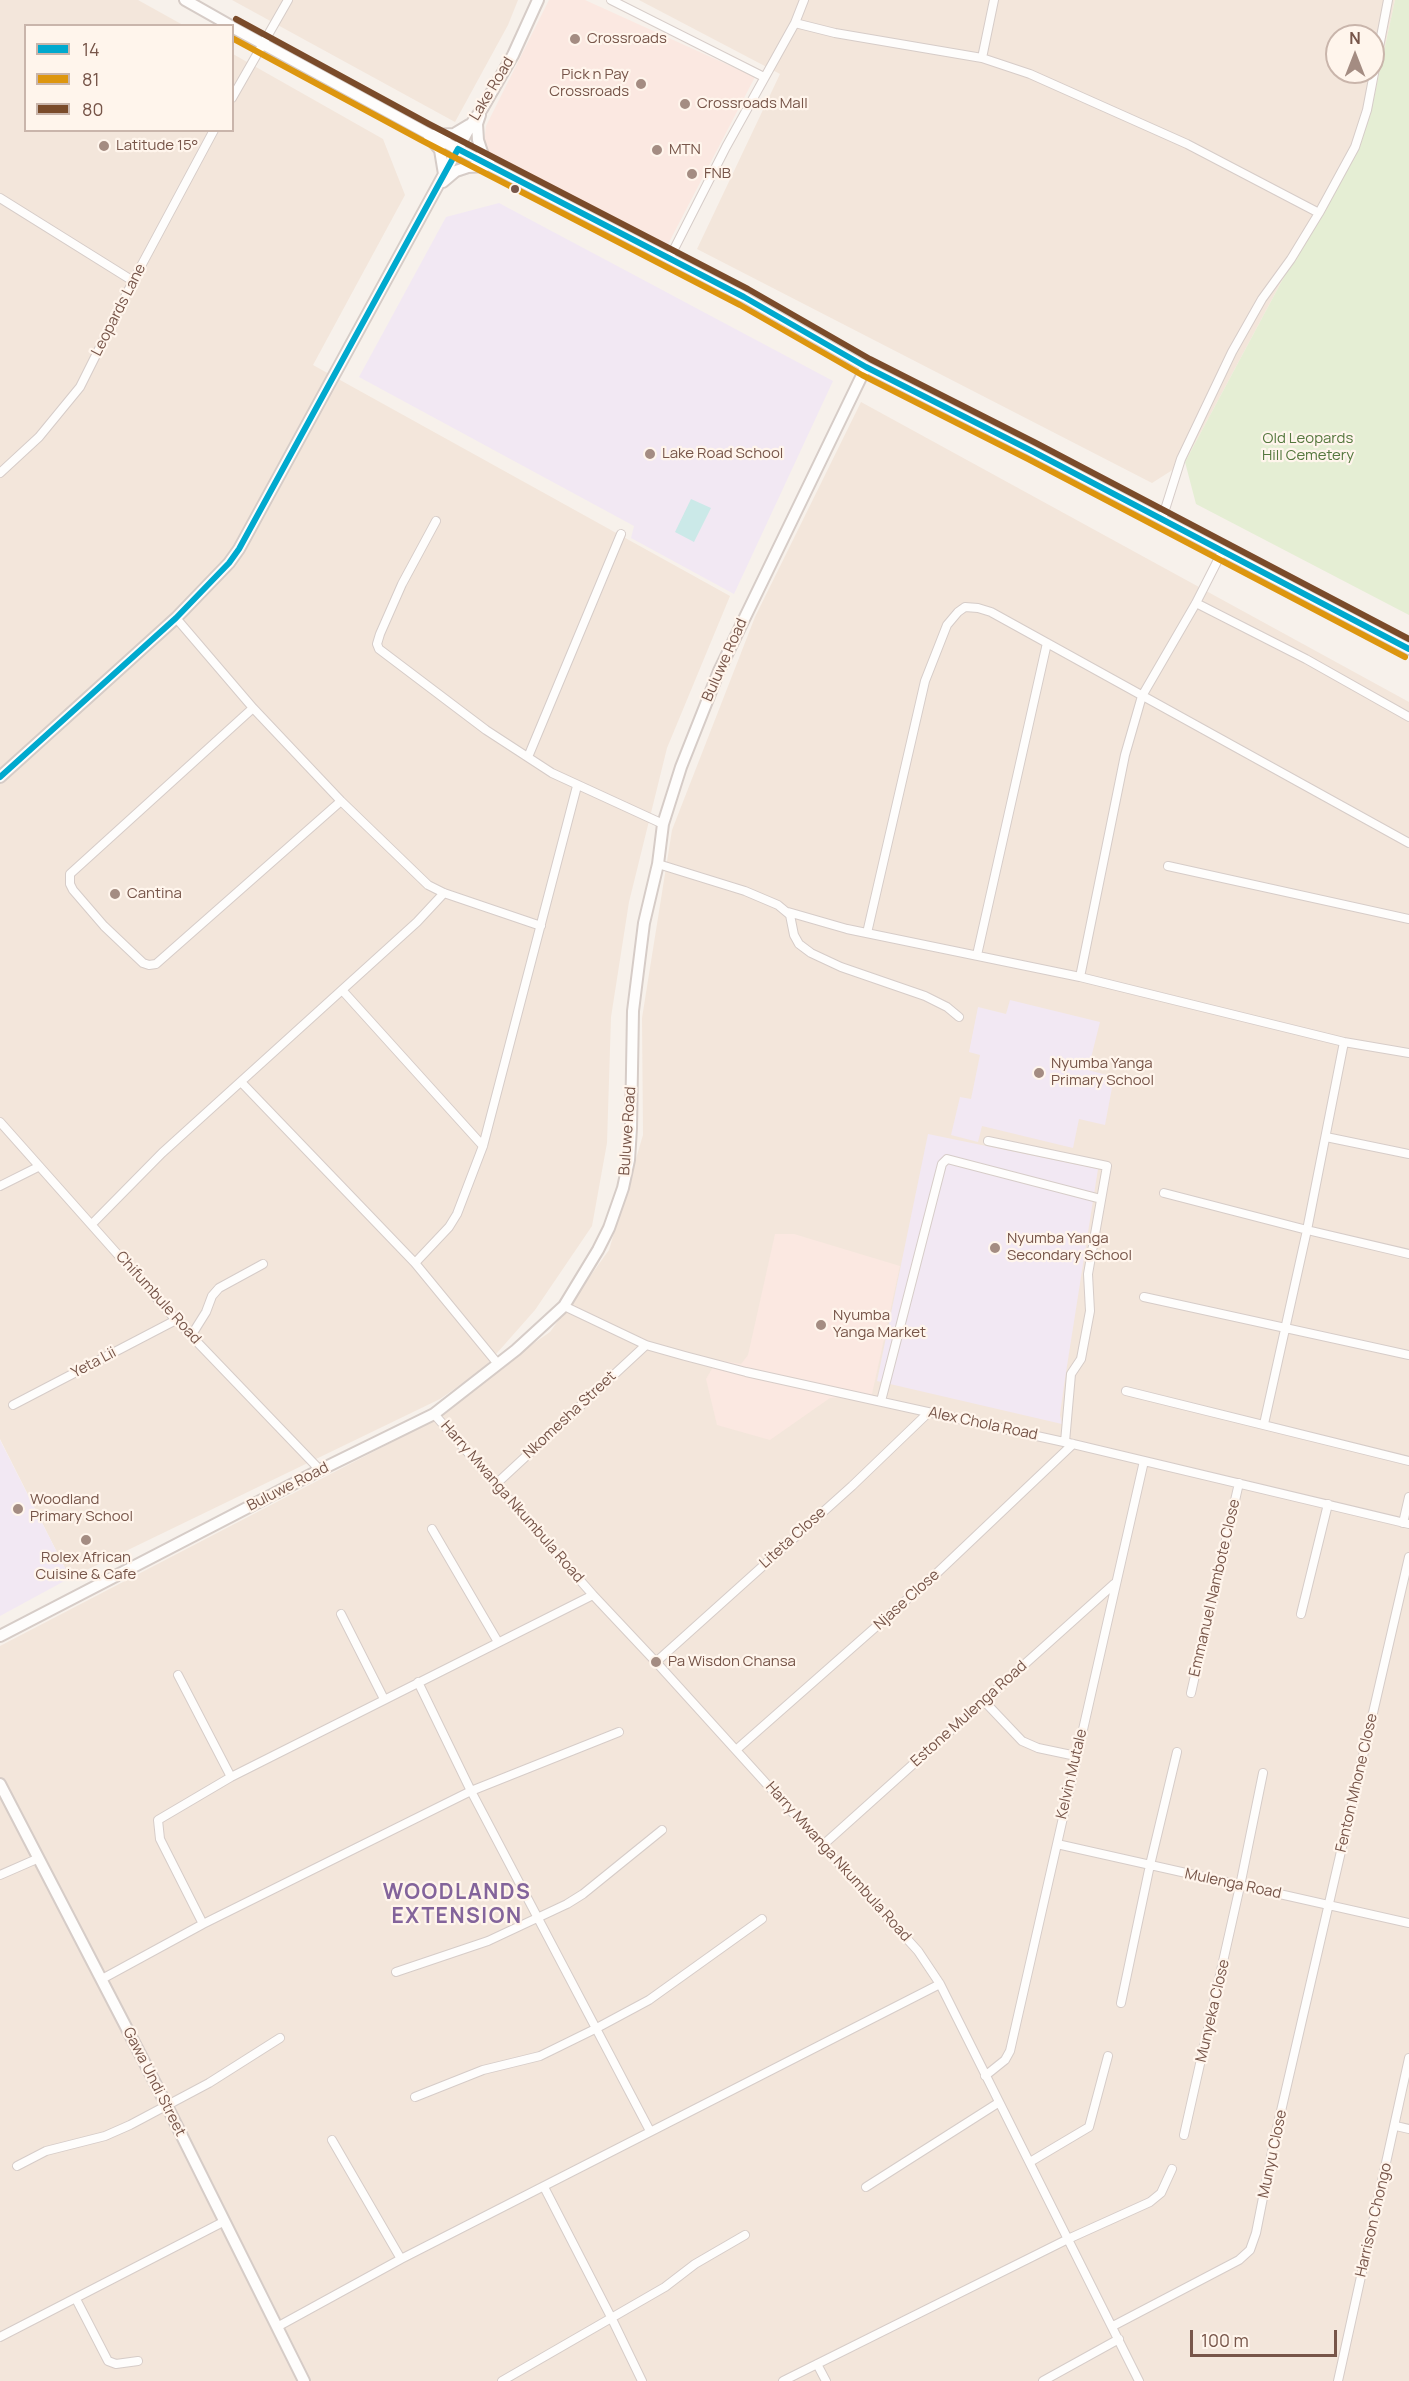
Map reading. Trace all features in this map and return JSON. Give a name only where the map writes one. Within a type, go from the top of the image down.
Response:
[{"type":"main road","points":[[185,0],[228,24]]},
{"type":"main road","name":"Lake Road","points":[[0,777],[176,618],[229,563],[254,525],[472,123],[513,55],[538,0]]},
{"type":"main road","points":[[234,27],[425,132],[744,297],[866,367],[1223,550],[1409,649]]},
{"type":"main road","points":[[482,109],[477,124],[477,140],[483,155],[492,167]]},
{"type":"main road","points":[[425,132],[444,136],[464,129],[472,123]]},
{"type":"main road","points":[[425,132],[440,150],[444,174]]},
{"type":"main road","points":[[437,187],[456,171],[468,167],[492,167]]},
{"type":"main road","name":"Buluwe Road","points":[[0,1636],[320,1470],[434,1414],[498,1364],[564,1306],[609,1228],[623,1188],[629,1160],[631,1128],[633,1011],[644,923],[658,864],[663,824],[681,767],[719,671],[866,367]]},
{"type":"main road","name":"Gawa Undi Street","points":[[0,1784],[167,2106],[304,2381]]},
{"type":"street","points":[[234,95],[288,0]]},
{"type":"street","points":[[611,0],[764,77]]},
{"type":"street","points":[[669,259],[764,77],[795,23],[804,0]]},
{"type":"street","points":[[982,58],[994,0]]},
{"type":"street","points":[[1162,519],[1181,459],[1232,352],[1266,292],[1291,259],[1319,213],[1355,147],[1367,110],[1388,0]]},
{"type":"street","points":[[795,23],[835,33],[982,58],[1048,81],[1187,144],[1319,213]]},
{"type":"street","name":"Leopards Lane","points":[[0,473],[39,437],[80,387],[133,281],[213,132]]},
{"type":"street","points":[[0,198],[133,281]]},
{"type":"street","points":[[436,521],[402,584],[380,633],[377,644],[379,649],[486,730],[552,773],[663,824]]},
{"type":"street","points":[[528,757],[621,534]]},
{"type":"street","points":[[1080,977],[1125,755],[1142,696],[1196,603],[1223,550]]},
{"type":"street","points":[[1196,603],[1306,659],[1409,717]]},
{"type":"street","points":[[867,933],[925,681],[947,625],[964,607],[992,612],[1409,843]]},
{"type":"street","points":[[176,618],[252,708],[341,801],[428,885],[444,893],[542,926]]},
{"type":"street","points":[[977,955],[1047,643]]},
{"type":"street","points":[[252,708],[70,874],[70,884],[73,890],[104,926],[144,963],[156,964],[341,801]]},
{"type":"street","points":[[415,1263],[453,1221],[483,1146],[577,786]]},
{"type":"street","points":[[658,864],[745,891],[788,912],[867,933],[1080,977],[1344,1042],[1409,1053]]},
{"type":"street","points":[[1168,866],[1409,919]]},
{"type":"street","points":[[92,1224],[162,1153],[242,1083],[444,893]]},
{"type":"street","points":[[788,912],[796,939],[811,953],[840,968],[925,996],[947,1007],[959,1017]]},
{"type":"street","points":[[342,990],[483,1146]]},
{"type":"street","points":[[1264,1424],[1326,1137],[1344,1042]]},
{"type":"street","points":[[242,1083],[415,1263],[498,1364]]},
{"type":"street","name":"Chifumbule Road","points":[[0,1122],[176,1320],[320,1470]]},
{"type":"street","points":[[1326,1137],[1409,1154]]},
{"type":"street","points":[[988,1141],[1107,1166],[1088,1275],[1090,1311],[1081,1359],[1071,1374],[1069,1443]]},
{"type":"street","points":[[881,1401],[942,1164],[946,1159],[1101,1199]]},
{"type":"street","points":[[0,1186],[38,1167]]},
{"type":"street","points":[[1164,1193],[1409,1254]]},
{"type":"street","points":[[191,1336],[206,1312],[212,1296],[219,1288],[263,1264]]},
{"type":"street","points":[[1144,1297],[1409,1355]]},
{"type":"street","name":"Alex Chola Road","points":[[564,1306],[646,1345],[746,1372],[1069,1443],[1406,1524]]},
{"type":"street","name":"Yeta Lii","points":[[13,1405],[176,1320]]},
{"type":"street","name":"Nkomesha Street","points":[[495,1485],[646,1345]]},
{"type":"street","points":[[1126,1391],[1409,1461]]},
{"type":"street","name":"Liteta Close","points":[[656,1662],[852,1486],[928,1413]]},
{"type":"street","name":"Harry Mwanga Nkumbula Road","points":[[434,1414],[593,1595],[918,1951],[940,1984],[984,2076],[1030,2162],[1139,2381]]},
{"type":"street","name":"Njase Close","points":[[736,1750],[937,1573],[1069,1443]]},
{"type":"street","name":"Kelvin Mutale","points":[[984,2076],[1005,2061],[1010,2051],[1144,1461]]},
{"type":"street","name":"Emmanuel Nambote Close","points":[[1191,1693],[1239,1483]]},
{"type":"street","points":[[1406,1524],[1409,1497]]},
{"type":"street","points":[[1300,1614],[1328,1504]]},
{"type":"street","points":[[432,1529],[498,1642]]},
{"type":"street","name":"Fenton Mhone Close","points":[[1329,1904],[1409,1557]]},
{"type":"street","name":"Estone Mulenga Road","points":[[823,1845],[1115,1583]]},
{"type":"street","points":[[203,1924],[160,1839],[157,1822],[231,1777],[593,1595]]},
{"type":"street","points":[[341,1614],[384,1699]]},
{"type":"street","points":[[178,1675],[231,1777]]},
{"type":"street","points":[[418,1682],[471,1791],[650,2131]]},
{"type":"street","points":[[984,1701],[1022,1741],[1038,1748],[1076,1756]]},
{"type":"street","points":[[102,1979],[203,1924],[471,1791],[619,1732]]},
{"type":"street","points":[[1121,2003],[1177,1752]]},
{"type":"street","name":"Munyeka Close","points":[[1184,2135],[1263,1773]]},
{"type":"street","points":[[396,1972],[479,1944],[583,1894],[662,1830]]},
{"type":"street","name":"Mulenga Road","points":[[1057,1844],[1409,1923]]},
{"type":"street","points":[[0,1875],[39,1858]]},
{"type":"street","name":"Munyu Close","points":[[1113,2326],[1225,2269],[1250,2250],[1256,2233],[1275,2137],[1329,1904]]},
{"type":"street","points":[[415,2097],[483,2070],[540,2056],[595,2029],[649,2000],[762,1919]]},
{"type":"street","points":[[277,2327],[401,2259],[940,1984]]},
{"type":"street","points":[[17,2166],[46,2151],[117,2131],[167,2106],[280,2038]]},
{"type":"street","points":[[1030,2162],[1089,2127],[1108,2056]]},
{"type":"street","name":"Harrison Chongo","points":[[1338,2381],[1396,2126],[1409,2058]]},
{"type":"street","points":[[866,2187],[998,2103]]},
{"type":"street","points":[[1396,2126],[1409,2129]]},
{"type":"street","points":[[332,2140],[401,2259]]},
{"type":"street","points":[[783,2381],[1068,2239],[1150,2202],[1161,2193],[1172,2169]]},
{"type":"street","points":[[544,2187],[642,2381]]},
{"type":"street","points":[[0,2337],[223,2222]]},
{"type":"street","points":[[502,2381],[612,2319],[745,2235]]},
{"type":"street","points":[[76,2299],[108,2361],[116,2364],[138,2361]]},
{"type":"street","points":[[1043,2381],[1119,2339]]},
{"type":"street","points":[[817,2364],[826,2381]]},
{"type":"shaded area","points":[[0,0],[138,0],[181,24],[24,24],[24,132],[234,132],[234,55],[383,139],[405,195],[313,365],[730,596],[667,748],[629,902],[611,1017],[607,1143],[592,1226],[535,1310],[482,1370],[440,1399],[70,1578],[0,1439]]},
{"type":"shaded area","points":[[232,0],[518,0],[508,25],[455,122]]},
{"type":"shaded area","name":"Crossroads","points":[[549,0],[585,0],[755,77],[665,250],[488,159],[484,144],[486,126]]},
{"type":"shaded area","points":[[639,0],[1395,0],[1385,46],[1385,24],[1325,24],[1325,84],[1377,84],[1370,116],[1185,462],[1152,483],[697,249],[780,74]]},
{"type":"shaded area","name":"Lake Road School","points":[[499,203],[833,381],[734,594],[631,538],[634,526],[359,377],[446,217]]},
{"type":"shaded area","points":[[861,402],[1409,702],[1409,2381],[0,2381],[0,1646],[392,1442],[550,1332],[609,1250],[643,1135],[642,1018],[672,830],[755,617]]},
{"type":"shaded area","name":"Nyumba Yanga Primary School","points":[[1010,1000],[1100,1022],[1088,1070],[1114,1077],[1105,1125],[1079,1119],[1073,1148],[982,1126],[978,1142],[951,1135],[960,1097],[971,1099],[980,1055],[969,1052],[978,1007],[1006,1014]]},
{"type":"shaded area","name":"Nyumba Yanga Secondary School","points":[[928,1134],[1098,1169],[1064,1385],[1060,1415],[1062,1424],[877,1381]]},
{"type":"shaded area","name":"Nyumba Yanga Market","points":[[775,1234],[794,1234],[900,1266],[872,1394],[830,1398],[770,1440],[717,1425],[706,1379],[717,1360],[741,1364],[748,1355]]},
{"type":"shaded area","name":"Woodland Primary School","points":[[0,1440],[70,1578],[0,1616]]},
{"type":"green space","name":"Old Leopards Hill Cemetery","points":[[1395,0],[1409,0],[1409,615],[1196,504],[1185,462],[1370,116],[1377,84],[1385,84],[1385,46]]},
{"type":"water","points":[[691,499],[711,508],[694,542],[675,532]]},
{"type":"transit line","name":"80","points":[[236,19],[429,124],[748,289],[870,359],[1036,443],[1409,639]]},
{"type":"transit line","name":"81","points":[[234,39],[421,140],[740,305],[862,375],[1028,459],[1405,657]]},
{"type":"transit line","name":"14","points":[[458,149],[744,297],[866,367],[1032,451],[1409,649]]},
{"type":"transit line","name":"14","points":[[0,777],[176,618],[229,563],[239,549],[458,149]]},
{"type":"place","name":"Crossroads","points":[[575,39]]},
{"type":"place","name":"Pick n Pay Crossroads","points":[[641,84]]},
{"type":"place","name":"Crossroads Mall","points":[[685,104]]},
{"type":"place","name":"Latitude 15°","points":[[104,146]]},
{"type":"place","name":"MTN","points":[[657,150]]},
{"type":"place","name":"FNB","points":[[692,174]]},
{"type":"place","name":"Lake Road School","points":[[650,454]]},
{"type":"place","name":"Cantina","points":[[115,894]]},
{"type":"place","name":"Nyumba Yanga Primary School","points":[[1039,1073]]},
{"type":"place","name":"Nyumba Yanga Secondary School","points":[[995,1248]]},
{"type":"place","name":"Nyumba Yanga Market","points":[[821,1325]]},
{"type":"place","name":"Woodland Primary School","points":[[18,1509]]},
{"type":"place","name":"Rolex African Cuisine & Cafe","points":[[86,1540]]},
{"type":"place","name":"Pa Wisdon Chansa","points":[[656,1662]]},
{"type":"district","name":"WOODLANDS EXTENSION","points":[[457,1905]]}]
